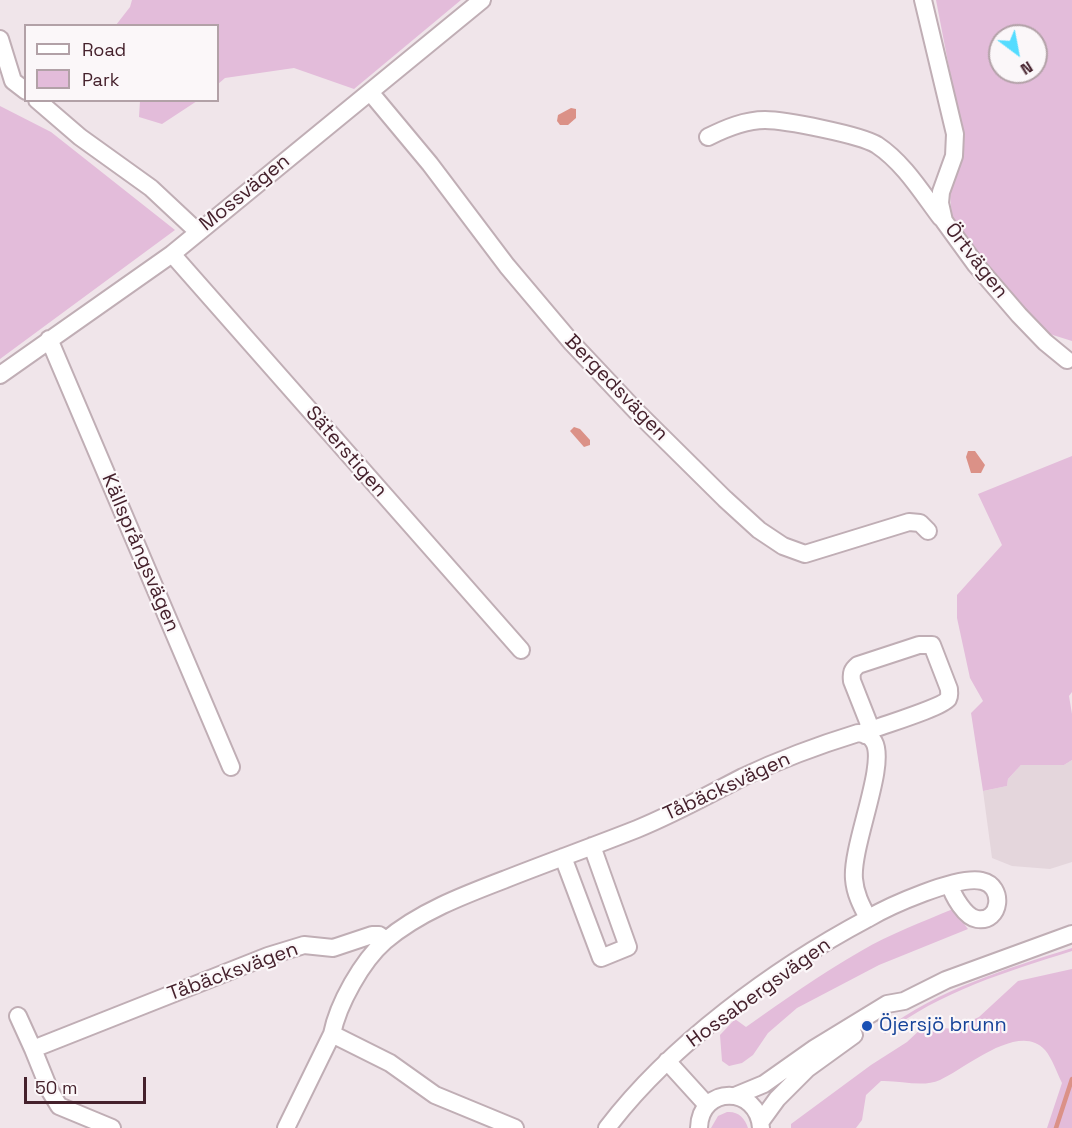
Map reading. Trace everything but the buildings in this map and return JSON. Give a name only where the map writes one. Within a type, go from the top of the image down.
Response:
[{"type":"street","name":"Mossvägen","points":[[0,375],[172,254],[482,0]]},
{"type":"street","name":"Örtvägen","points":[[923,0],[955,134],[954,156],[941,192],[940,203],[944,221],[976,265],[1019,315],[1045,342],[1067,360]]},
{"type":"street","points":[[0,39],[13,81],[24,89]]},
{"type":"street","name":"Bergedsvägen","points":[[370,92],[430,164],[507,266],[572,343],[636,411],[759,530],[783,546],[805,554],[909,522],[920,524],[928,531]]},
{"type":"street","points":[[39,102],[80,137],[151,188],[198,232]]},
{"type":"street","points":[[708,136],[742,123],[765,120],[851,135],[875,144],[892,156],[944,221]]},
{"type":"street","name":"Säterstigen","points":[[172,254],[521,650]]},
{"type":"street","name":"Källsprångsvägen","points":[[49,339],[231,767]]},
{"type":"street","name":"Tåbäcksvägen","points":[[919,645],[932,645],[950,696],[934,707],[874,729],[867,735],[869,724],[852,681],[853,669],[858,665],[919,645]]},
{"type":"street","name":"Tåbäcksvägen","points":[[33,1048],[268,956],[304,945],[333,948],[372,935],[379,935],[386,940],[409,924],[471,892],[661,819],[746,776],[844,737],[858,734],[867,735],[874,742],[877,756],[860,834],[854,877],[856,893],[868,918]]},
{"type":"street","points":[[563,857],[601,958],[628,947],[592,846]]},
{"type":"street","name":"Hossabergsvägen","points":[[607,1128],[643,1085],[667,1061],[766,982],[826,942],[868,918],[927,892],[950,885]]},
{"type":"street","points":[[761,1125],[777,1099],[807,1069],[867,1026],[893,1011],[904,1001],[946,980],[1072,934]]},
{"type":"street","points":[[285,1128],[332,1035],[337,1017],[359,971],[386,940]]},
{"type":"street","points":[[699,1128],[700,1116],[707,1105],[717,1098],[735,1096],[764,1084],[815,1048],[887,1004],[904,1001]]},
{"type":"street","points":[[18,1016],[50,1091],[59,1106],[112,1128]]},
{"type":"street","points":[[332,1035],[390,1063],[435,1095],[515,1128]]},
{"type":"street","name":"Hossabergsvägen","points":[[667,1061],[707,1105]]},
{"type":"street","points":[[735,1096],[749,1102],[759,1114],[761,1125]]},
{"type":"shaded area","points":[[571,108],[576,109],[576,118],[568,125],[560,125],[557,121],[558,115]]},
{"type":"shaded area","points":[[574,427],[580,429],[590,440],[590,445],[584,447],[570,431]]},
{"type":"shaded area","points":[[968,451],[975,451],[985,465],[981,473],[971,473],[966,457]]},
{"type":"shaded area","points":[[1072,760],[1072,862],[1050,869],[1012,866],[992,858],[983,791],[1007,786],[1008,779],[1021,765],[1064,765]]},
{"type":"green space","points":[[132,0],[461,0],[354,89],[294,68],[225,78],[219,83],[219,24],[117,24],[130,7]]},
{"type":"green space","points":[[936,0],[1072,0],[1072,341],[1040,331],[974,256],[952,218],[950,195],[961,139]]},
{"type":"green space","points":[[140,102],[195,102],[162,124],[139,117]]},
{"type":"green space","points":[[0,106],[51,132],[175,230],[0,359]]},
{"type":"green space","points":[[1072,456],[1072,692],[1069,696],[1072,714],[1072,760],[1064,765],[1021,765],[1008,779],[1007,786],[983,791],[971,713],[983,701],[970,678],[957,618],[957,595],[1002,545],[978,494]]},
{"type":"green space","points":[[953,909],[968,929],[879,965],[797,1008],[768,1033],[753,1055],[742,1063],[729,1066],[722,1061],[720,1035],[735,1019],[746,1027],[861,951]]},
{"type":"green space","points":[[1072,948],[1072,951],[999,975],[951,994],[906,1019],[885,1034],[883,1031],[904,1016],[950,992],[998,972]]},
{"type":"green space","points":[[1072,969],[1072,1128],[1047,1128],[1062,1083],[1045,1050],[1034,1043],[1021,1041],[992,1050],[933,1082],[918,1084],[881,1081],[866,1095],[862,1120],[856,1128],[791,1128],[791,1124],[871,1065],[907,1042],[924,1026],[953,1029],[979,1017],[1018,981]]},
{"type":"green space","points":[[727,1112],[740,1116],[748,1128],[711,1128],[718,1116]]},
{"type":"waterway","points":[[1056,1128],[1072,1079]]},
{"type":"place","name":"Öjersjö brunn","points":[[867,1026]]}]
